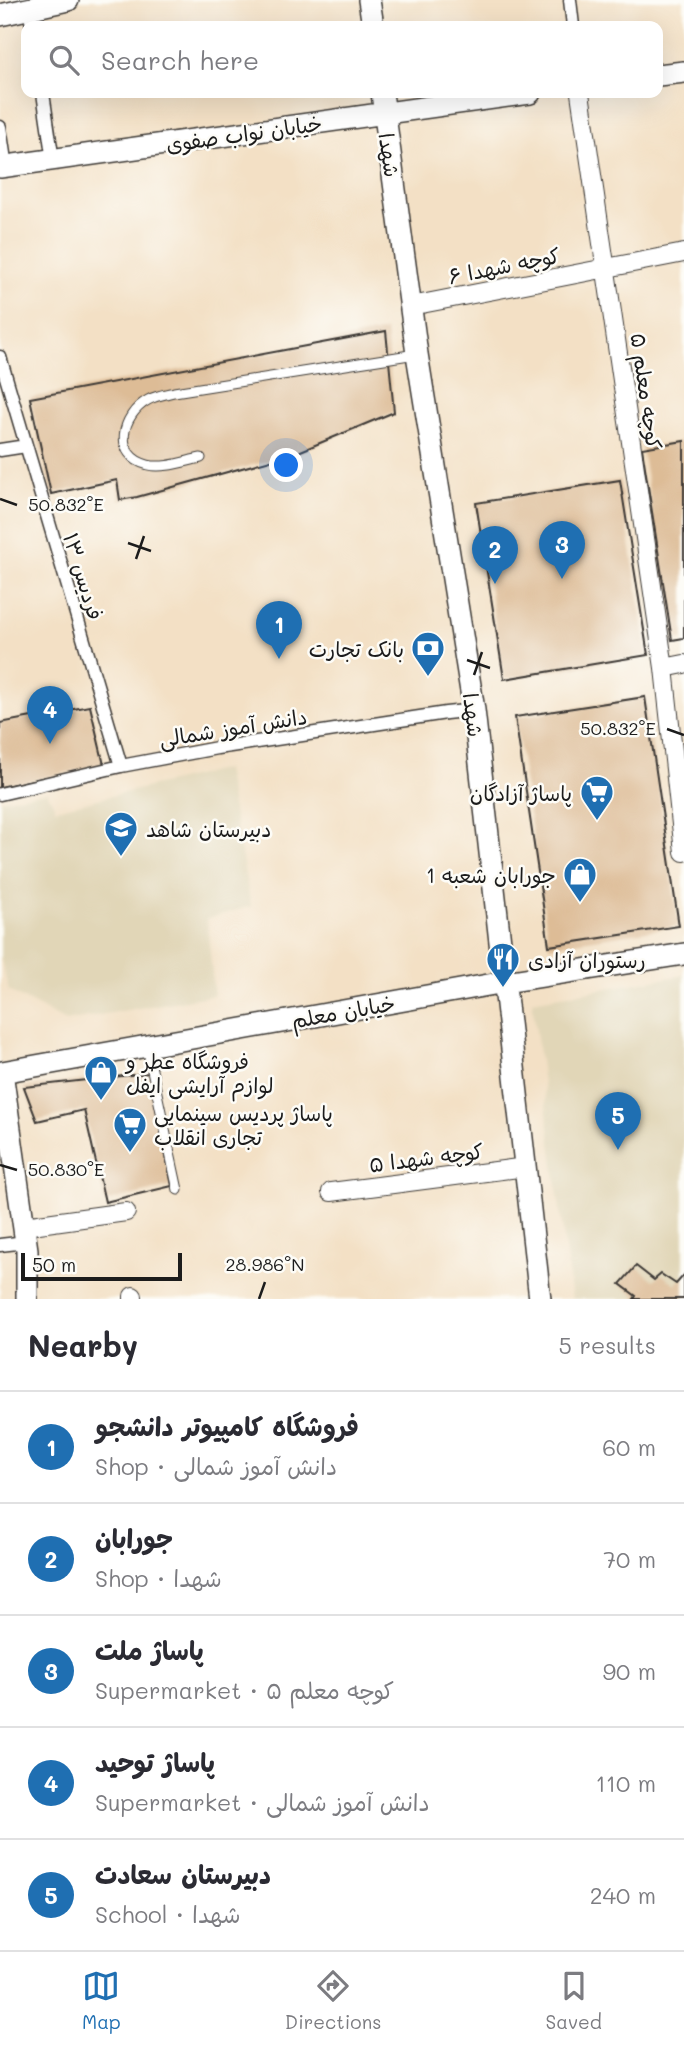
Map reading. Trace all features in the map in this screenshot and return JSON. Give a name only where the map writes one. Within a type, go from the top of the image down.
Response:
[{"type":"street","points":[[0,15],[37,10],[68,0]]},
{"type":"street","points":[[369,0],[372,21]]},
{"type":"street","points":[[570,0],[572,21]]},
{"type":"street","points":[[663,74],[684,72]]},
{"type":"street","points":[[44,98],[53,161]]},
{"type":"street","name":"خیابان نواب صفوی","points":[[3,167],[53,161],[383,103],[456,98]]},
{"type":"street","name":"کوچه معلم ۵","points":[[581,98],[664,668],[684,852]]},
{"type":"street","name":"شهدا","points":[[383,103],[417,354],[474,710],[540,1299]]},
{"type":"street","points":[[0,127],[3,167]]},
{"type":"street","name":"کوچه شهدا ۶","points":[[411,306],[684,253]]},
{"type":"street","name":"فردیس ۱۳","points":[[0,356],[121,766]]},
{"type":"street","points":[[0,450],[26,446]]},
{"type":"street","points":[[664,668],[684,664]]},
{"type":"street","name":"دانش آموز شمالی","points":[[0,794],[121,766],[217,748],[474,710]]},
{"type":"street","name":"خیابان معلم","points":[[1,1068],[684,954]]},
{"type":"street","points":[[1,1068],[25,1234],[27,1299]]},
{"type":"street","name":"کوچه شهدا ۵","points":[[331,1192],[526,1167]]},
{"type":"street","points":[[0,1245],[25,1234],[126,1212]]},
{"type":"lane","points":[[201,458],[165,465],[149,465],[135,459],[126,452],[124,443],[126,425],[131,414],[148,400],[174,392],[417,354]]},
{"type":"lane","points":[[147,1045],[178,1190]]},
{"type":"shaded area","name":"دبیرستان شاهد","points":[[225,769],[251,906],[207,919],[214,995],[65,1021],[9,991],[0,956],[0,800],[47,792],[56,809]]},
{"type":"shaded area","points":[[684,975],[684,1299],[572,1299],[532,1001]]},
{"type":"building","points":[[386,331],[394,412],[296,453],[137,497],[120,500],[117,480],[51,494],[30,398]]},
{"type":"building","points":[[684,441],[684,638],[672,640],[642,448]]},
{"type":"building","points":[[620,480],[648,655],[504,679],[476,503]]},
{"type":"building","name":"پاساژ آزادگان","points":[[645,697],[679,926],[549,946],[515,717]]},
{"type":"building","points":[[90,706],[104,765],[0,787],[0,723]]},
{"type":"building","name":"پاساژ پردیس سینمایی تجاری انقلاب","points":[[149,1073],[172,1186],[105,1202],[84,1110],[37,1121],[24,1087]]},
{"type":"building","points":[[636,1266],[654,1280],[661,1274],[676,1284],[684,1275],[684,1299],[634,1299],[636,1296],[620,1284]]},
{"type":"place","name":"پاساژ ملت","points":[[562,579]]},
{"type":"place","name":"جورابان","points":[[495,584]]},
{"type":"place","name":"فروشگاه کامپیوتر دانشجو","points":[[279,659]]},
{"type":"place","name":"بانک تجارت","points":[[428,678]]},
{"type":"place","name":"پاساژ توحید","points":[[50,744]]},
{"type":"place","name":"پاساژ آزادگان","points":[[597,822]]},
{"type":"place","name":"دبیرستان شاهد","points":[[121,858]]},
{"type":"place","name":"جورابان شعبه 1","points":[[580,904]]},
{"type":"place","name":"رستوران آزادی","points":[[503,989]]},
{"type":"place","name":"فروشگاه عطر و لوازم آرایشی ایفل","points":[[101,1102]]},
{"type":"place","name":"دبیرستان سعادت","points":[[618,1150]]},
{"type":"place","name":"پاساژ پردیس سینمایی تجاری انقلاب","points":[[130,1154]]}]
